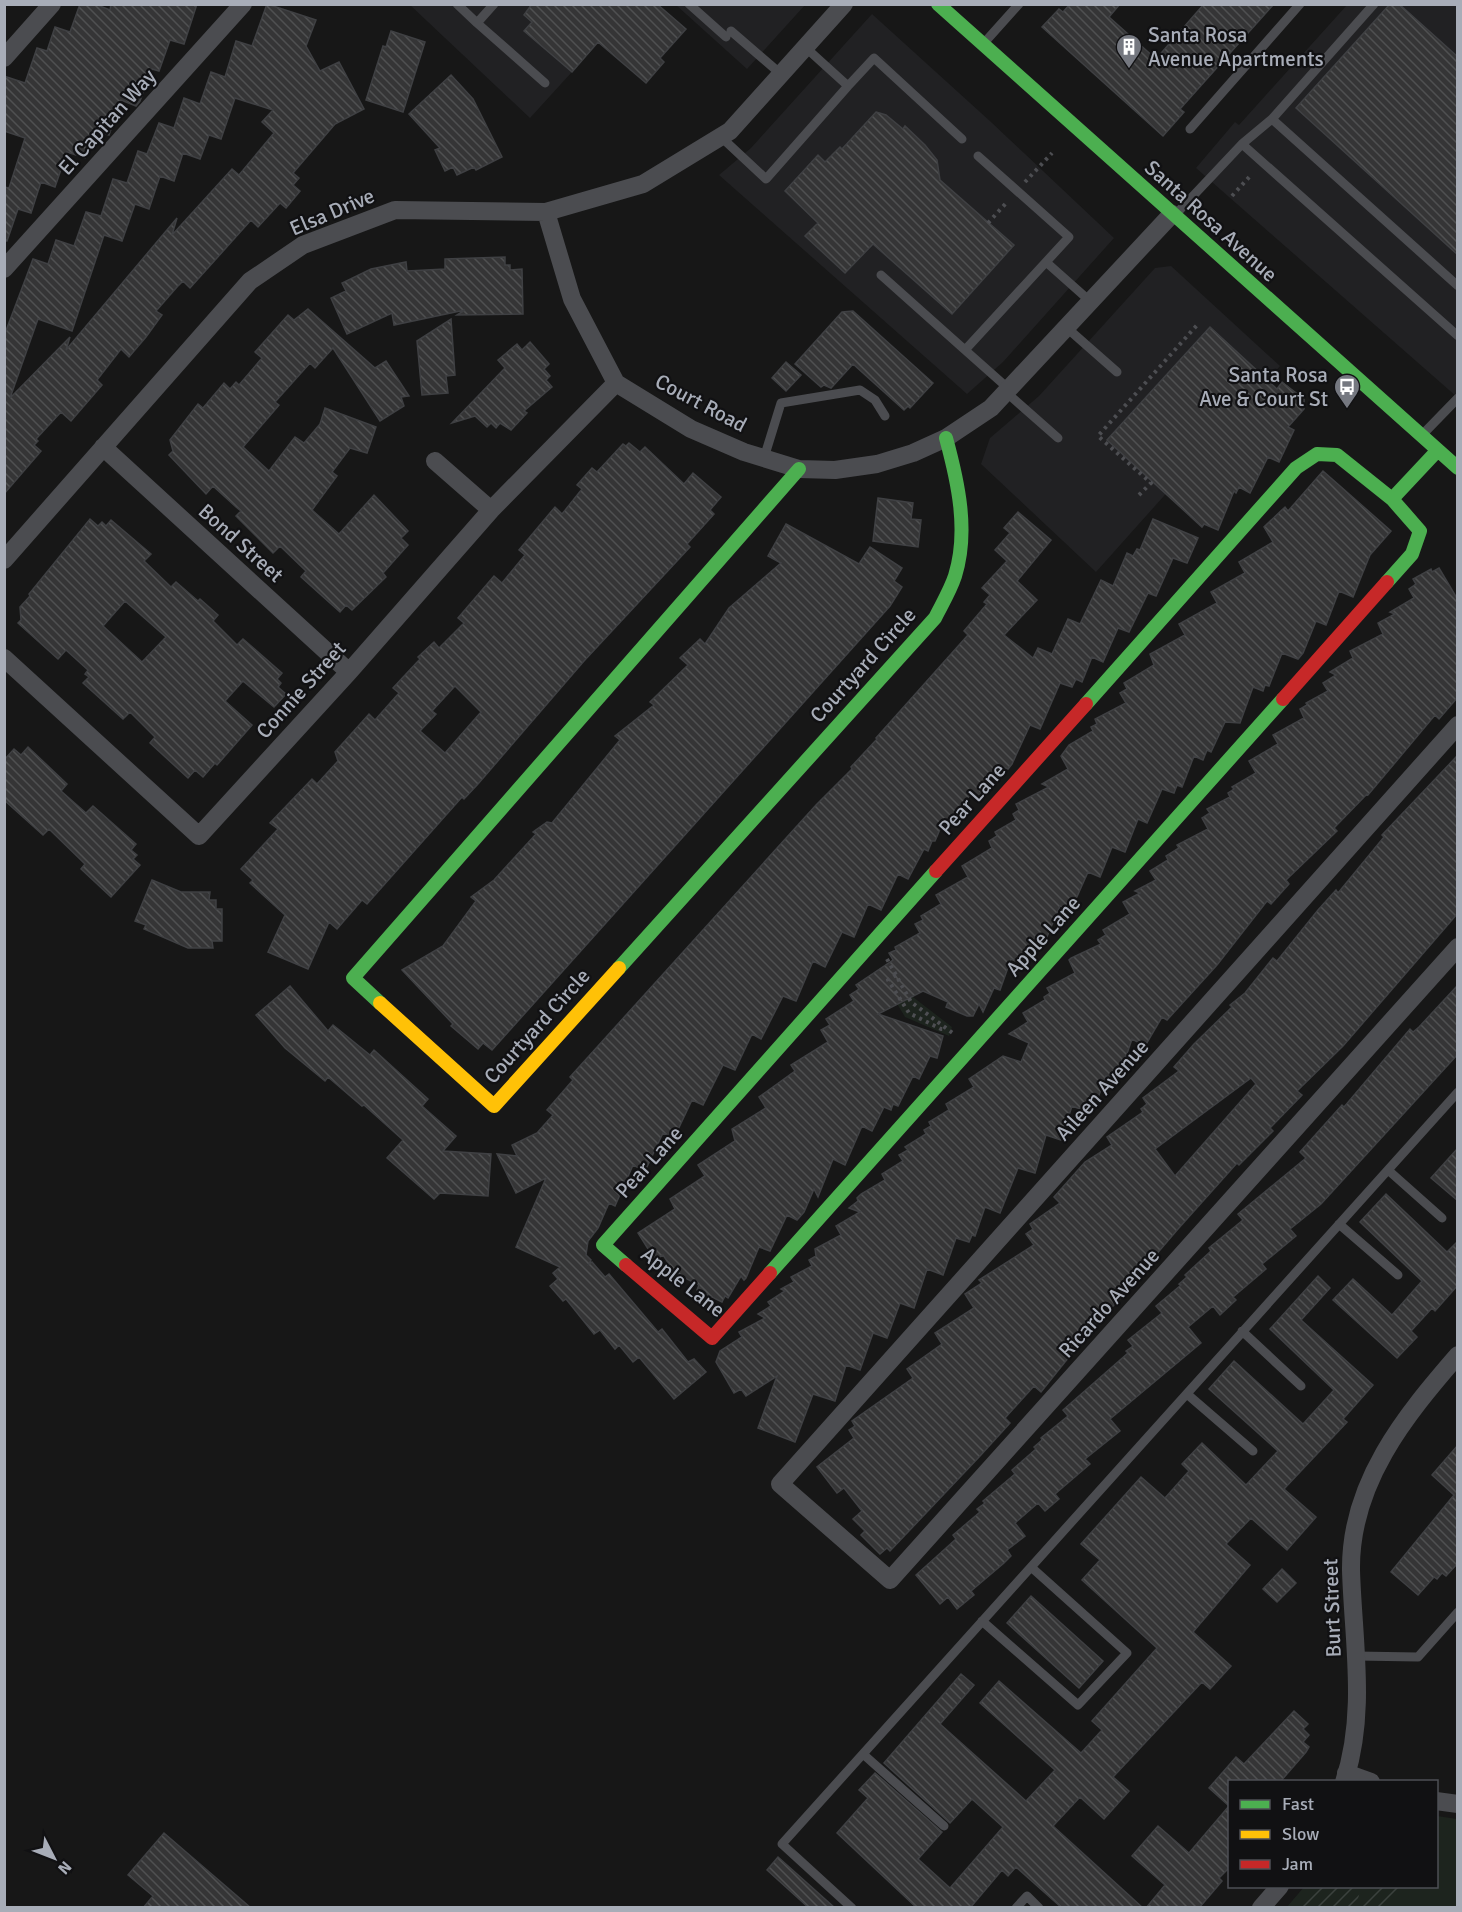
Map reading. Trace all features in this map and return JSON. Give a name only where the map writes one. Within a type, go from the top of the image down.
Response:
[{"type":"street","points":[[4,58],[52,4]]},
{"type":"street","name":"El Capitan Way","points":[[4,269],[243,4]]},
{"type":"street","name":"Elsa Drive","points":[[4,560],[250,280],[303,245],[395,210],[546,212],[643,184],[730,131],[844,4]]},
{"type":"street","name":"Santa Rosa Avenue","points":[[943,6],[983,45],[1421,437],[1456,464]]},
{"type":"street","points":[[546,212],[572,299],[616,383]]},
{"type":"street","points":[[946,438],[991,408],[1008,392],[1173,215]]},
{"type":"street","name":"Court Road","points":[[616,383],[691,429],[764,458],[799,469],[835,470],[877,464],[913,453],[946,438]]},
{"type":"street","name":"Connie Street","points":[[4,658],[199,836],[349,672],[491,510],[616,383]]},
{"type":"street","name":"Courtyard Circle","points":[[799,469],[353,978],[494,1106],[935,618],[956,573],[962,535],[959,485],[946,438]]},
{"type":"street","name":"Bond Street","points":[[103,447],[349,672]]},
{"type":"street","points":[[1392,499],[1437,451]]},
{"type":"street","name":"Pear Lane","points":[[603,1245],[1296,468],[1317,454],[1337,455],[1392,499]]},
{"type":"street","points":[[435,461],[491,510]]},
{"type":"street","name":"Apple Lane","points":[[603,1245],[712,1338],[1412,554],[1420,531],[1392,499]]},
{"type":"street","name":"Aileen Avenue","points":[[780,1484],[1458,725]]},
{"type":"street","name":"Ricardo Avenue","points":[[780,1484],[890,1580],[1458,947]]},
{"type":"street","name":"Burt Street","points":[[1345,1778],[1357,1716],[1351,1567],[1354,1541],[1367,1491],[1376,1468],[1408,1411],[1458,1355]]},
{"type":"street","points":[[1438,1801],[1458,1804]]},
{"type":"street","points":[[1261,1908],[1279,1888]]},
{"type":"lane","points":[[457,4],[545,83]]},
{"type":"lane","points":[[477,23],[494,4]]},
{"type":"lane","points":[[689,4],[782,75]]},
{"type":"lane","points":[[983,45],[1019,4]]},
{"type":"lane","points":[[1190,129],[1300,4]]},
{"type":"lane","points":[[1173,215],[1242,144],[1272,119],[1374,4]]},
{"type":"lane","points":[[805,47],[848,86]]},
{"type":"lane","points":[[720,137],[766,179],[874,58],[962,139]]},
{"type":"lane","points":[[1272,119],[1458,286]]},
{"type":"lane","points":[[1242,144],[1458,336]]},
{"type":"lane","points":[[965,350],[1069,237],[978,156]]},
{"type":"lane","points":[[1046,262],[1091,302]]},
{"type":"lane","points":[[881,275],[1059,438]]},
{"type":"lane","points":[[1067,328],[1117,372]]},
{"type":"lane","points":[[764,458],[781,403],[860,390],[875,400],[885,416]]},
{"type":"lane","points":[[1421,437],[1458,398]]},
{"type":"lane","points":[[852,1908],[782,1844],[1458,1092]]},
{"type":"lane","points":[[1388,1170],[1442,1218]]},
{"type":"lane","points":[[1339,1224],[1398,1275]]},
{"type":"lane","points":[[1242,1332],[1301,1386]]},
{"type":"lane","points":[[1187,1394],[1253,1451]]},
{"type":"lane","points":[[982,1621],[1078,1705],[1126,1653],[1031,1567]]},
{"type":"lane","points":[[1356,1656],[1418,1657],[1458,1612]]},
{"type":"lane","points":[[863,1754],[944,1826]]},
{"type":"lane","points":[[1016,1908],[1027,1896],[1039,1908]]},
{"type":"path","points":[[1232,196],[1251,175]]},
{"type":"path","points":[[1139,495],[1151,483],[1098,436],[1198,324]]},
{"type":"path","points":[[872,943],[887,959],[897,975],[911,1002],[927,1011],[948,1030],[941,1029],[909,1013],[888,980],[897,975]]},
{"type":"shaded area","points":[[410,5],[633,5],[530,118]]},
{"type":"shaded area","points":[[676,5],[805,5],[747,69]]},
{"type":"shaded area","points":[[1347,5],[1457,5],[1457,397],[1196,168],[1235,122],[1239,125]]},
{"type":"shaded area","points":[[872,14],[1114,238],[1003,362],[967,394],[719,175],[751,148]]},
{"type":"shaded area","points":[[1171,266],[1280,366],[1096,572],[981,464],[990,438],[1039,396],[1155,268]]},
{"type":"shaded area","points":[[897,970],[913,997],[952,1027],[949,1036],[905,1017],[882,979]]},
{"type":"shaded area","points":[[1438,1816],[1457,1819],[1457,1907],[1286,1908],[1303,1888],[1438,1888]]},
{"type":"shaded area","points":[[1314,1888],[1361,1888],[1356,1907],[1296,1907]]},
{"type":"shaded area","points":[[1375,1888],[1407,1888],[1395,1895],[1385,1907],[1361,1907],[1365,1893],[1371,1893]]},
{"type":"building","points":[[80,4],[95,4],[110,10],[111,4],[197,4],[184,44],[170,40],[159,71],[152,69],[136,106],[121,100],[109,135],[94,130],[85,158],[67,152],[55,187],[41,182],[31,213],[18,209],[7,241],[4,241],[4,187],[9,188],[25,138],[4,131],[4,76],[25,83],[37,48],[47,51],[55,27],[70,32]]},
{"type":"building","points":[[267,4],[316,20],[306,46],[320,71],[339,62],[364,109],[335,124],[293,173],[299,178],[293,185],[300,191],[286,208],[280,203],[258,227],[251,220],[190,288],[183,281],[177,287],[156,311],[162,315],[146,337],[129,357],[121,349],[97,380],[102,385],[71,421],[61,412],[36,439],[38,441],[34,445],[41,451],[4,494],[4,336],[33,259],[48,264],[56,240],[74,246],[86,212],[101,216],[113,179],[127,183],[138,151],[147,154],[159,123],[174,128],[184,98],[200,104],[211,72],[225,77],[236,41],[252,46]],"holes":[[[235,98],[273,110],[262,122],[274,133],[239,175],[232,169],[172,235],[177,218],[66,350],[70,337],[10,398],[38,319],[72,331],[104,235],[122,241],[135,204],[149,209],[160,176],[174,181],[183,153],[200,159],[209,135],[221,139]]]},
{"type":"building","points":[[532,4],[657,4],[686,29],[660,58],[664,62],[646,83],[598,42],[572,72],[524,31],[532,22],[524,15]]},
{"type":"building","name":"Santa Rosa Avenue Apartments","points":[[1070,4],[1120,4],[1109,17],[1156,59],[1204,4],[1274,4],[1180,109],[1184,112],[1163,136],[1042,27],[1059,9],[1063,12]]},
{"type":"building","points":[[1390,4],[1399,4],[1458,57],[1458,255],[1296,108]]},
{"type":"building","points":[[391,31],[425,42],[403,112],[366,100],[383,46],[386,47]]},
{"type":"building","points":[[451,75],[473,99],[502,157],[476,170],[474,167],[457,175],[453,167],[445,171],[435,150],[440,148],[409,114]]},
{"type":"building","points":[[876,112],[886,115],[903,129],[905,126],[925,145],[937,160],[940,180],[1014,245],[952,314],[873,244],[845,273],[805,236],[818,223],[785,191],[818,155],[825,162],[840,147],[842,149]]},
{"type":"building","points":[[505,257],[505,265],[510,265],[510,270],[522,269],[523,314],[457,315],[465,310],[394,325],[392,313],[347,334],[331,298],[346,291],[342,283],[371,269],[406,262],[407,271],[445,269],[445,259]]},
{"type":"building","points":[[308,309],[375,368],[386,361],[409,396],[401,397],[404,406],[380,421],[333,348],[315,368],[310,363],[275,402],[279,405],[243,447],[269,471],[295,437],[304,443],[320,424],[325,408],[376,427],[367,453],[350,448],[332,472],[337,476],[312,510],[339,534],[374,495],[408,531],[401,538],[408,545],[383,573],[386,577],[352,610],[346,605],[340,612],[301,577],[306,571],[280,546],[273,553],[236,516],[241,511],[213,486],[206,494],[169,455],[173,451],[170,440],[198,404],[203,408],[224,383],[230,389],[236,382],[239,385],[262,358],[255,352],[288,315],[294,320]]},
{"type":"building","points":[[853,311],[933,383],[910,408],[908,406],[904,410],[853,364],[831,388],[824,385],[821,387],[795,364],[842,312]]},
{"type":"building","points":[[451,319],[455,375],[446,376],[448,393],[422,395],[417,341]]},
{"type":"building","points":[[1210,327],[1277,389],[1282,382],[1304,399],[1304,409],[1288,427],[1294,430],[1279,462],[1268,457],[1250,493],[1239,487],[1236,493],[1234,491],[1218,530],[1204,524],[1202,527],[1107,440]]},
{"type":"building","points":[[530,342],[549,364],[544,369],[550,376],[546,380],[552,387],[524,411],[527,413],[511,430],[500,423],[496,428],[491,423],[487,427],[475,416],[452,423],[505,368],[498,360],[517,344],[522,350]]},
{"type":"building","points":[[786,362],[801,375],[786,391],[772,378]]},
{"type":"building","points":[[629,443],[640,452],[645,447],[684,484],[693,473],[721,497],[710,510],[714,514],[687,544],[690,547],[584,661],[478,784],[464,799],[462,797],[367,904],[362,900],[337,929],[329,922],[308,969],[268,952],[285,915],[250,883],[253,880],[241,869],[278,829],[270,823],[312,779],[317,784],[338,761],[335,752],[369,714],[375,720],[399,693],[393,688],[420,659],[418,657],[434,642],[439,648],[464,623],[458,618],[494,576],[502,583],[525,555],[519,550],[555,507],[562,514],[582,489],[577,485],[592,468],[597,472],[623,444],[626,446]],"holes":[[[455,686],[481,712],[445,753],[420,731],[436,714],[432,711]]]},
{"type":"building","points":[[1323,471],[1391,531],[1370,555],[1353,597],[1339,591],[1326,625],[1316,621],[1303,653],[1298,659],[1282,653],[1269,686],[1265,685],[1263,691],[1253,687],[1240,723],[1225,722],[1211,752],[1207,750],[1203,760],[1194,756],[1182,787],[1177,785],[1174,793],[1162,789],[1147,823],[1138,819],[1125,852],[1112,847],[1100,877],[1088,872],[1071,910],[1060,906],[1046,939],[1036,935],[1022,964],[1011,959],[1000,990],[994,988],[983,1012],[979,1004],[973,1016],[967,1016],[946,1007],[948,1002],[923,991],[878,1014],[943,1036],[937,1058],[930,1056],[919,1079],[913,1076],[898,1106],[893,1104],[891,1110],[884,1107],[872,1131],[862,1126],[845,1165],[833,1159],[818,1197],[814,1189],[804,1212],[797,1220],[787,1215],[770,1251],[759,1247],[746,1278],[744,1280],[741,1276],[728,1298],[725,1296],[722,1302],[697,1290],[699,1285],[675,1273],[663,1255],[655,1260],[638,1233],[675,1209],[670,1199],[705,1176],[698,1165],[735,1141],[732,1129],[766,1108],[759,1097],[795,1071],[791,1065],[828,1042],[821,1030],[830,1025],[826,1019],[854,1001],[850,995],[859,989],[856,985],[893,960],[889,953],[896,950],[895,947],[920,933],[915,924],[923,920],[921,916],[941,904],[936,895],[968,877],[962,866],[992,848],[989,841],[997,836],[995,832],[1016,820],[1013,814],[1019,810],[1016,804],[1049,787],[1042,784],[1068,769],[1061,756],[1069,745],[1093,731],[1091,727],[1097,724],[1095,719],[1126,703],[1120,693],[1127,689],[1124,683],[1154,665],[1150,654],[1185,635],[1179,624],[1217,603],[1211,592],[1245,573],[1239,562],[1273,542],[1264,527],[1285,507],[1288,511]]},
{"type":"building","points":[[878,498],[913,503],[911,519],[921,520],[918,547],[873,541]]},
{"type":"building","points":[[1018,512],[1051,540],[1017,581],[1037,600],[1004,635],[1033,658],[1038,648],[1052,654],[1068,619],[1080,624],[1101,580],[1113,586],[1127,553],[1133,556],[1137,549],[1140,550],[1153,519],[1198,538],[1187,563],[1173,558],[1156,596],[1148,593],[1129,632],[1118,628],[1103,662],[1092,657],[1082,682],[1076,679],[1072,687],[1060,683],[1040,729],[1030,725],[1008,769],[997,764],[979,799],[970,794],[955,825],[944,820],[935,841],[932,841],[928,851],[924,849],[908,879],[898,874],[881,910],[868,904],[854,937],[842,932],[825,967],[813,961],[796,1001],[783,996],[761,1039],[752,1034],[735,1070],[723,1065],[703,1105],[692,1100],[674,1138],[663,1133],[645,1171],[633,1165],[615,1206],[609,1203],[598,1228],[588,1241],[586,1255],[591,1260],[589,1264],[592,1262],[605,1277],[609,1274],[658,1332],[662,1329],[688,1362],[694,1359],[706,1372],[674,1399],[639,1357],[633,1362],[619,1345],[615,1349],[600,1330],[594,1334],[566,1299],[563,1301],[550,1286],[558,1279],[553,1273],[560,1267],[516,1247],[546,1178],[516,1193],[497,1154],[517,1156],[512,1145],[537,1133],[553,1115],[547,1110],[573,1080],[570,1077],[816,805],[852,769],[851,767],[876,738],[968,635],[964,631],[987,604],[984,602],[990,595],[982,588],[1007,561],[995,550],[1010,533],[1004,528]]},
{"type":"building","points":[[90,519],[98,526],[102,522],[106,526],[111,520],[151,554],[144,561],[171,587],[176,582],[198,601],[200,599],[218,615],[213,621],[237,645],[243,639],[282,673],[277,679],[281,683],[278,687],[286,694],[274,707],[243,681],[225,701],[252,725],[217,765],[215,763],[203,777],[195,770],[188,778],[150,743],[155,737],[130,712],[123,719],[83,683],[89,677],[85,674],[88,670],[66,650],[58,659],[18,623],[21,620],[20,607],[30,596],[29,594]],"holes":[[[125,601],[166,637],[142,662],[103,626]]]},
{"type":"building","points":[[786,524],[859,564],[870,547],[902,568],[894,581],[902,587],[890,606],[492,1050],[483,1043],[478,1049],[451,1026],[453,1024],[402,970],[443,946],[476,901],[471,897],[494,880],[536,834],[533,832],[547,822],[552,823],[620,740],[615,736],[654,705],[650,702],[688,665],[680,658],[700,639],[705,644],[729,608],[781,563],[768,556]]},
{"type":"building","points":[[1439,568],[1458,600],[1458,697],[1439,719],[1435,715],[1368,795],[1334,828],[1337,831],[1286,880],[1289,884],[1271,904],[1267,901],[1217,965],[1167,1020],[1162,1017],[1145,1046],[1132,1039],[1121,1071],[1114,1069],[1111,1078],[1106,1076],[1095,1106],[1088,1103],[1086,1111],[1072,1106],[1061,1140],[1046,1135],[1035,1173],[1018,1168],[1000,1213],[985,1207],[975,1236],[972,1235],[969,1242],[956,1238],[943,1275],[927,1269],[914,1308],[900,1303],[887,1338],[873,1333],[860,1370],[846,1365],[835,1401],[813,1394],[795,1442],[758,1428],[777,1376],[746,1396],[741,1389],[734,1393],[716,1362],[720,1351],[742,1337],[739,1332],[765,1318],[758,1314],[771,1306],[768,1302],[785,1291],[781,1289],[794,1282],[791,1277],[812,1266],[809,1260],[816,1256],[815,1249],[841,1235],[836,1226],[860,1212],[849,1208],[858,1201],[857,1198],[885,1180],[882,1174],[903,1161],[899,1155],[908,1150],[905,1147],[926,1134],[924,1130],[931,1126],[929,1122],[949,1110],[946,1104],[974,1087],[969,1079],[1003,1056],[1021,1062],[1029,1043],[1009,1034],[1028,1022],[1023,1013],[1045,1000],[1044,997],[1050,993],[1047,988],[1075,973],[1069,960],[1071,958],[1101,944],[1098,940],[1106,935],[1103,930],[1130,914],[1123,902],[1140,893],[1135,891],[1156,880],[1150,871],[1168,860],[1166,856],[1179,848],[1177,845],[1208,829],[1202,818],[1210,813],[1207,809],[1230,797],[1228,793],[1234,789],[1232,787],[1256,773],[1249,761],[1278,744],[1273,735],[1304,718],[1300,709],[1307,705],[1306,703],[1328,691],[1323,683],[1336,675],[1330,672],[1353,658],[1350,651],[1383,634],[1378,623],[1395,614],[1390,612],[1414,598],[1409,589],[1416,584],[1413,579],[1431,569],[1432,572]]},
{"type":"building","points":[[28,747],[67,784],[61,791],[86,813],[93,806],[136,844],[131,850],[137,855],[133,859],[140,865],[111,897],[81,869],[85,864],[49,829],[43,835],[4,800],[4,760],[14,749],[21,755]]},
{"type":"building","points":[[1458,755],[1458,913],[1343,1046],[1297,1091],[1302,1095],[1270,1128],[1273,1131],[1239,1165],[1237,1163],[1148,1264],[1151,1266],[1075,1346],[1077,1347],[1041,1392],[1034,1386],[1005,1418],[1010,1423],[980,1456],[890,1551],[887,1548],[880,1554],[861,1535],[865,1531],[853,1519],[862,1511],[844,1488],[837,1493],[817,1467],[854,1438],[849,1430],[855,1426],[852,1421],[913,1378],[907,1369],[942,1344],[935,1333],[974,1308],[965,1294],[982,1283],[979,1280],[1034,1245],[1026,1234],[1033,1229],[1030,1224],[1060,1203],[1054,1197],[1085,1162],[1112,1145],[1107,1137],[1143,1112],[1141,1109],[1147,1104],[1143,1098],[1179,1071],[1174,1067],[1232,1007],[1230,1005],[1245,993],[1273,958],[1277,961],[1336,890],[1338,893],[1384,837],[1382,835]],"holes":[[[1251,1078],[1256,1084],[1175,1176],[1155,1149]]]},
{"type":"building","points":[[152,880],[181,892],[210,892],[209,900],[216,900],[216,909],[222,909],[222,941],[212,941],[213,948],[188,948],[144,929],[146,925],[135,921]]},
{"type":"building","points":[[1458,985],[1458,1054],[1321,1204],[1290,1229],[1296,1236],[1262,1264],[1266,1269],[1233,1297],[1236,1300],[1220,1315],[1213,1306],[1188,1327],[1201,1343],[1110,1419],[1120,1431],[1085,1459],[1090,1464],[1055,1494],[1059,1499],[1045,1511],[1038,1503],[1015,1523],[1025,1536],[1007,1550],[1011,1556],[971,1591],[974,1595],[957,1609],[948,1597],[940,1604],[916,1575],[956,1539],[953,1535],[980,1512],[977,1509],[985,1503],[983,1501],[1015,1474],[1012,1470],[1036,1449],[1034,1447],[1042,1440],[1041,1438],[1068,1416],[1063,1410],[1128,1353],[1126,1351],[1133,1346],[1128,1340],[1162,1313],[1156,1306],[1181,1285],[1179,1284],[1187,1277],[1185,1275],[1211,1251],[1209,1248],[1243,1220],[1238,1214],[1306,1158],[1300,1152],[1342,1105],[1344,1107],[1410,1029],[1413,1032],[1419,1027]]},
{"type":"building","points":[[290,986],[328,1031],[333,1025],[370,1055],[374,1050],[428,1099],[422,1106],[456,1136],[443,1151],[491,1154],[488,1196],[440,1193],[434,1199],[387,1158],[403,1140],[364,1105],[362,1106],[328,1077],[325,1081],[285,1048],[256,1015]]},
{"type":"building","points":[[1458,1148],[1458,1201],[1431,1178]]},
{"type":"building","points":[[1386,1194],[1447,1252],[1458,1241],[1458,1285],[1435,1311],[1432,1308],[1411,1331],[1417,1337],[1397,1358],[1333,1300],[1353,1279],[1392,1315],[1422,1281],[1360,1222]]},
{"type":"building","points":[[1318,1276],[1330,1288],[1301,1320],[1373,1385],[1343,1419],[1347,1422],[1284,1489],[1316,1517],[1287,1550],[1251,1518],[1226,1544],[1250,1565],[1193,1632],[1231,1666],[1210,1689],[1202,1682],[1113,1777],[1129,1791],[1104,1819],[1080,1797],[1053,1826],[1143,1908],[1062,1908],[1016,1867],[1008,1876],[1002,1870],[970,1908],[917,1908],[837,1833],[868,1798],[859,1790],[875,1773],[942,1832],[918,1859],[950,1888],[1003,1827],[972,1799],[950,1823],[884,1763],[961,1674],[974,1685],[940,1724],[1026,1801],[1055,1770],[980,1703],[999,1681],[1081,1753],[1102,1730],[1092,1721],[1157,1648],[1082,1580],[1100,1560],[1081,1544],[1141,1477],[1165,1498],[1189,1471],[1182,1464],[1202,1443],[1246,1485],[1278,1451],[1209,1389],[1234,1361],[1303,1424],[1334,1390],[1270,1329]]},
{"type":"building","points":[[1458,1445],[1458,1563],[1446,1576],[1442,1573],[1437,1579],[1434,1577],[1418,1595],[1391,1572],[1454,1495],[1432,1475]]},
{"type":"building","points":[[1282,1569],[1296,1583],[1277,1602],[1263,1589]]},
{"type":"building","points":[[1031,1596],[1103,1661],[1079,1688],[1007,1623]]},
{"type":"building","points":[[1294,1711],[1308,1724],[1303,1729],[1309,1735],[1303,1742],[1309,1747],[1282,1780],[1228,1780],[1228,1805],[1209,1788],[1236,1757],[1244,1764]]},
{"type":"building","points":[[1228,1807],[1228,1869],[1219,1878],[1222,1881],[1199,1908],[1146,1908],[1165,1885],[1132,1856],[1158,1826],[1189,1853]]},
{"type":"building","points":[[164,1833],[251,1908],[143,1908],[153,1896],[128,1875]]},
{"type":"building","points":[[778,1857],[835,1908],[809,1908],[767,1870]]},
{"type":"traffic: fast","points":[[938,4],[1458,468]]},
{"type":"traffic: fast","points":[[619,968],[935,618],[955,576],[961,542],[958,489],[946,438]]},
{"type":"traffic: fast","points":[[1387,582],[1412,554],[1420,531],[1392,499],[1437,451]]},
{"type":"traffic: fast","points":[[1086,704],[1296,468],[1317,454],[1337,455],[1392,499]]},
{"type":"traffic: fast","points":[[380,1003],[353,978],[799,469]]},
{"type":"traffic: fast","points":[[770,1273],[1283,699]]},
{"type":"traffic: fast","points":[[626,1265],[603,1245],[936,871]]},
{"type":"traffic: slow","points":[[380,1003],[494,1106],[619,968]]},
{"type":"traffic: jam","points":[[1283,699],[1387,582]]},
{"type":"traffic: jam","points":[[936,871],[1086,704]]},
{"type":"traffic: jam","points":[[626,1265],[712,1338],[770,1273]]},
{"type":"place","name":"Santa Rosa Avenue Apartments","points":[[1129,70]]},
{"type":"place","name":"Santa Rosa Ave & Court St","points":[[1347,410]]}]
